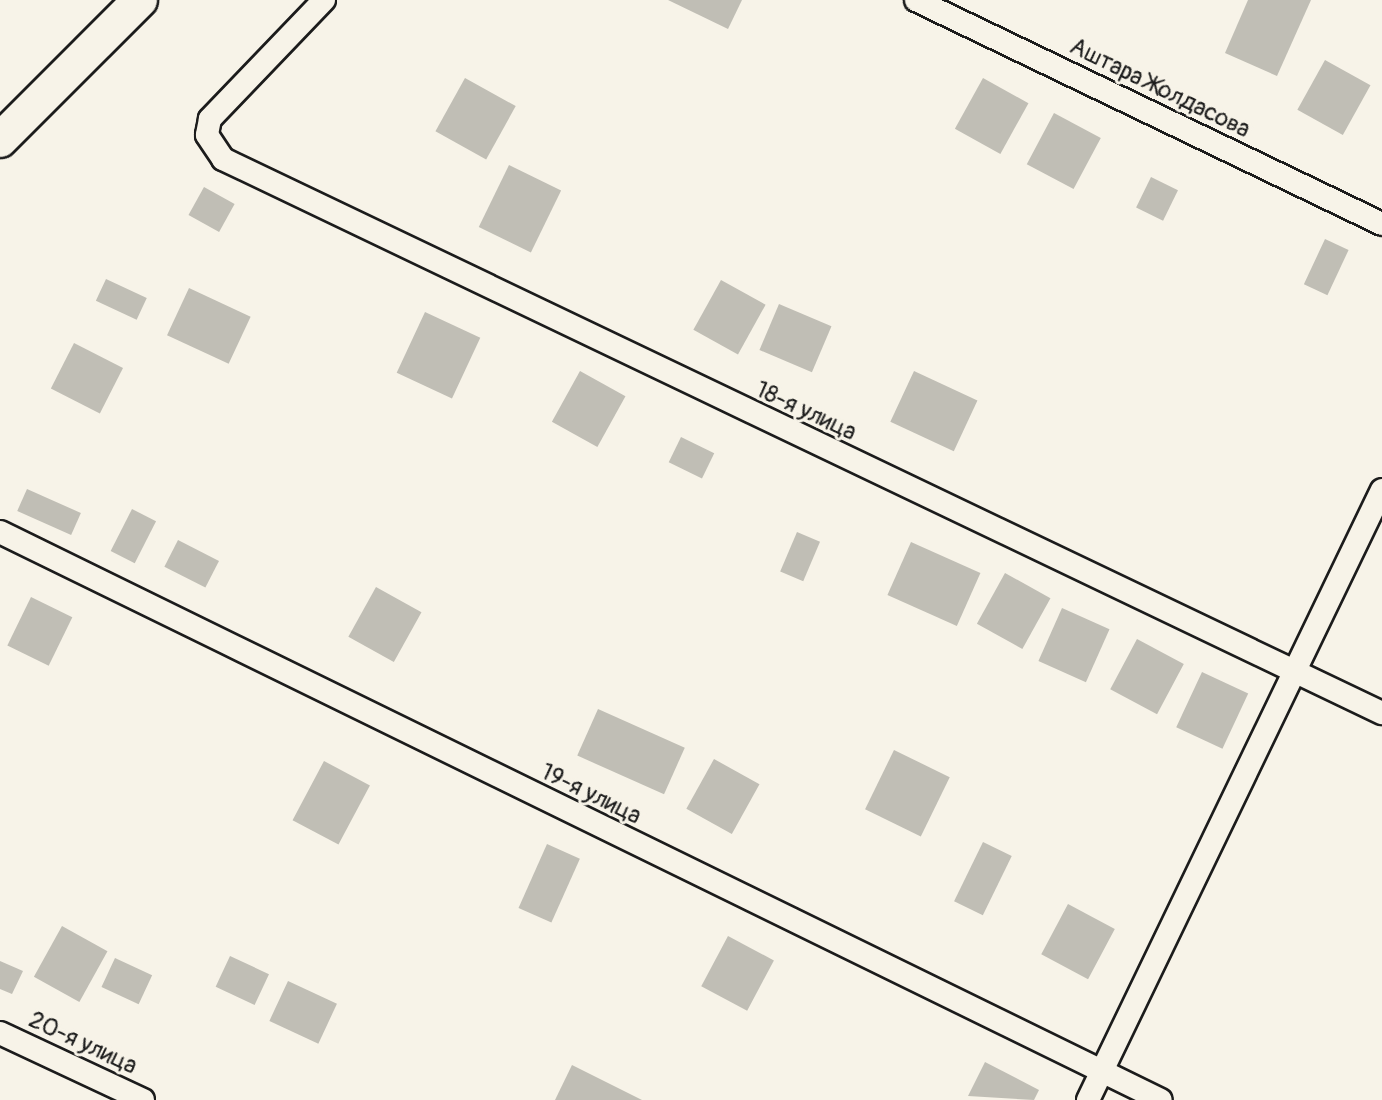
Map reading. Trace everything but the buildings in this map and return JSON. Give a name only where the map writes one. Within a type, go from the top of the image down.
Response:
[{"type":"main road","points":[[0,140],[140,0]]},
{"type":"street","name":"18-я улица","points":[[324,0],[210,119],[213,148],[240,170],[1382,713]]},
{"type":"street","name":"Аштара Жолдасова","points":[[916,0],[1382,224]]},
{"type":"street","points":[[1088,1100],[1382,490]]},
{"type":"street","name":"19-я улица","points":[[0,532],[1161,1100]]},
{"type":"street","name":"20-я улица","points":[[0,1033],[143,1100]]}]
